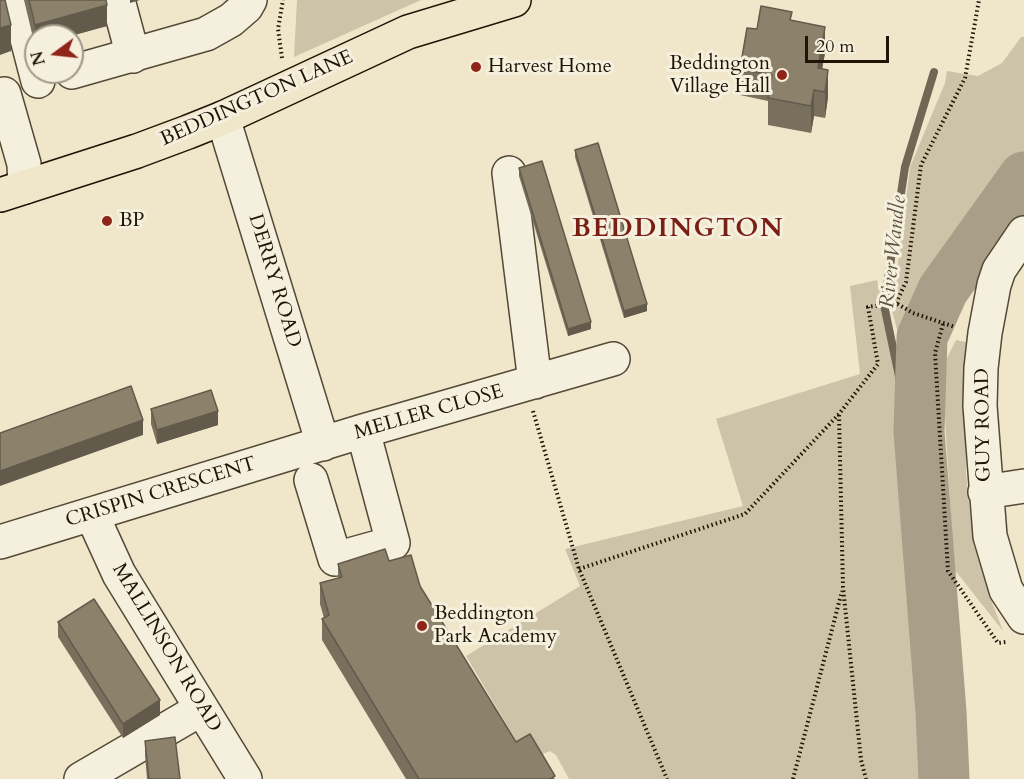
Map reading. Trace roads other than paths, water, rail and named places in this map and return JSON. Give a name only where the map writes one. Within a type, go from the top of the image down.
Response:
[{"type":"main road","name":"BEDDINGTON LANE","points":[[13,191],[137,151],[223,118],[408,32],[514,0]]},
{"type":"street","points":[[16,0],[24,29]]},
{"type":"street","points":[[118,0],[133,56]]},
{"type":"street","points":[[84,69],[206,34],[231,20],[246,7],[250,0]]},
{"type":"street","points":[[13,191],[24,164],[2,95],[30,84]]},
{"type":"street","name":"DERRY ROAD","points":[[223,118],[323,444]]},
{"type":"street","points":[[509,173],[530,383]]},
{"type":"street","name":"GUY ROAD","points":[[1024,233],[999,270],[994,285],[985,333],[980,406],[990,537],[1006,590],[1024,617]]},
{"type":"street","name":"MELLER CLOSE","points":[[323,444],[614,359]]},
{"type":"street","points":[[311,480],[335,559],[393,543],[363,431]]},
{"type":"street","name":"CRISPIN CRESCENT","points":[[0,542],[323,444]]},
{"type":"street","points":[[985,492],[1024,486]]},
{"type":"street","name":"MALLINSON ROAD","points":[[92,515],[119,574],[245,779]]},
{"type":"street","points":[[81,779],[201,710]]},
{"type":"waterway","name":"River Wandle","points":[[919,432],[900,381],[884,305],[905,167],[934,72]]},
{"type":"waterway","name":"River Wandle","points":[[944,779],[941,712],[919,432],[922,337],[943,290],[1024,177]]},
{"type":"place","name":"Harvest Home","points":[[476,67]]},
{"type":"place","name":"Beddington Village Hall","points":[[782,75]]},
{"type":"place","name":"BP","points":[[107,221]]},
{"type":"place","name":"Beddington Park Academy","points":[[422,626]]},
{"type":"district","name":"BEDDINGTON","points":[[678,230]]}]
